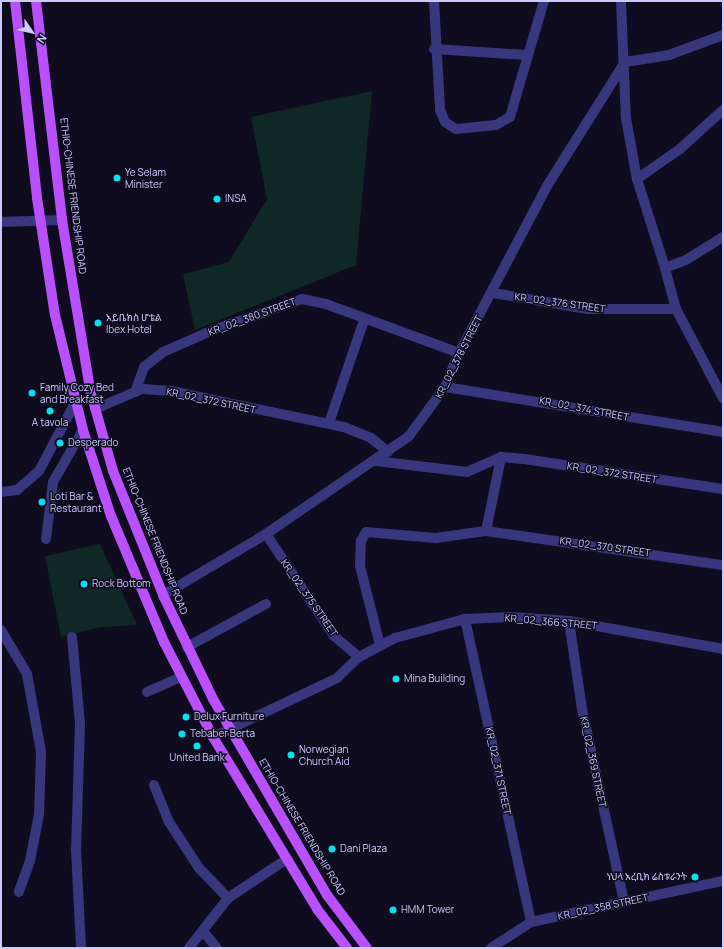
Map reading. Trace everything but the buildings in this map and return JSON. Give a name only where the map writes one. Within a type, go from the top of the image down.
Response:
[{"type":"main road","points":[[15,1],[41,223],[55,315],[83,430],[111,516],[181,677],[213,737],[317,909],[347,948]]},
{"type":"main road","name":"ETHIO-CHINESE FRIENDSHIP ROAD","points":[[36,1],[62,220],[96,409],[113,471],[163,595],[230,730],[326,895],[367,948]]},
{"type":"street","points":[[434,1],[434,49],[440,110],[445,122],[456,129],[496,125],[510,117],[544,1]]},
{"type":"street","points":[[621,1],[625,62],[626,118],[637,179],[665,268],[676,309],[722,394]]},
{"type":"street","points":[[625,62],[668,55],[723,35]]},
{"type":"street","points":[[434,49],[527,55]]},
{"type":"street","name":"KR_02_378 STREET","points":[[163,595],[266,534],[376,461],[409,436],[445,387],[458,353],[493,293],[547,186],[625,62]]},
{"type":"street","points":[[637,179],[680,149],[723,110]]},
{"type":"street","points":[[1,222],[41,223],[62,220]]},
{"type":"street","points":[[665,268],[686,260],[723,237]]},
{"type":"street","name":"KR_02_376 STREET","points":[[493,293],[588,309],[676,309]]},
{"type":"street","name":"KR_02_380 STREET","points":[[135,392],[150,360],[211,331],[289,303],[317,301],[364,320],[458,353]]},
{"type":"street","points":[[329,423],[364,320]]},
{"type":"street","name":"KR_02_374 STREET","points":[[445,387],[723,432]]},
{"type":"street","name":"KR_02_372 STREET","points":[[96,409],[135,392],[150,388],[171,391],[329,423],[359,432],[388,452]]},
{"type":"street","points":[[1,492],[17,490],[39,471],[76,401]]},
{"type":"street","points":[[46,539],[53,482],[83,430]]},
{"type":"street","points":[[376,461],[467,472],[501,457]]},
{"type":"street","points":[[486,530],[501,457]]},
{"type":"street","name":"KR_02_372 STREET","points":[[501,457],[723,489]]},
{"type":"street","name":"KR_02_370 STREET","points":[[380,645],[360,566],[361,541],[366,532],[436,538],[486,530],[723,565]]},
{"type":"street","name":"KR_02_375 STREET","points":[[266,534],[334,636],[359,657]]},
{"type":"street","points":[[187,646],[266,604]]},
{"type":"street","name":"KR_02_366 STREET","points":[[213,737],[337,678],[359,657],[380,645],[465,619],[510,617],[569,621],[723,649]]},
{"type":"street","name":"KR_02_371 STREET","points":[[465,619],[531,922]]},
{"type":"street","name":"KR_02_369 STREET","points":[[569,621],[582,709],[624,901]]},
{"type":"street","points":[[1,630],[27,674],[41,746],[39,814],[30,861],[19,892]]},
{"type":"street","points":[[72,637],[80,724],[76,849],[81,948]]},
{"type":"street","points":[[147,692],[181,677]]},
{"type":"street","points":[[154,785],[169,822],[199,868],[228,898]]},
{"type":"street","points":[[189,948],[228,898],[288,859]]},
{"type":"street","name":"KR_02_358 STREET","points":[[491,948],[531,922],[723,881]]},
{"type":"street","points":[[203,931],[217,948]]},
{"type":"green space","points":[[372,91],[356,265],[195,330],[183,274],[229,262],[267,199],[251,117]]},
{"type":"green space","name":"Rock Bottom","points":[[100,544],[137,625],[101,627],[61,637],[45,556]]},
{"type":"place","name":"Ye Selam Minister","points":[[117,178]]},
{"type":"place","name":"INSA","points":[[217,199]]},
{"type":"place","name":"አይቤክስ ሆቴል Ibex Hotel","points":[[98,323]]},
{"type":"place","name":"Family Cozy Bed and Breakfast","points":[[32,393]]},
{"type":"place","name":"A tavola","points":[[50,411]]},
{"type":"place","name":"Desperado","points":[[60,443]]},
{"type":"place","name":"Loti Bar & Restaurant","points":[[42,502]]},
{"type":"place","name":"Rock Bottom","points":[[84,584]]},
{"type":"place","name":"Mina Building","points":[[396,679]]},
{"type":"place","name":"Delux Furniture","points":[[186,717]]},
{"type":"place","name":"Tebaber Berta","points":[[182,734]]},
{"type":"place","name":"United Bank","points":[[197,746]]},
{"type":"place","name":"Norwegian Church Aid","points":[[291,755]]},
{"type":"place","name":"Dani Plaza","points":[[332,849]]},
{"type":"place","name":"ነህላ አረቢክ ሬስቱራንት","points":[[695,877]]},
{"type":"place","name":"HMM Tower","points":[[393,910]]}]
